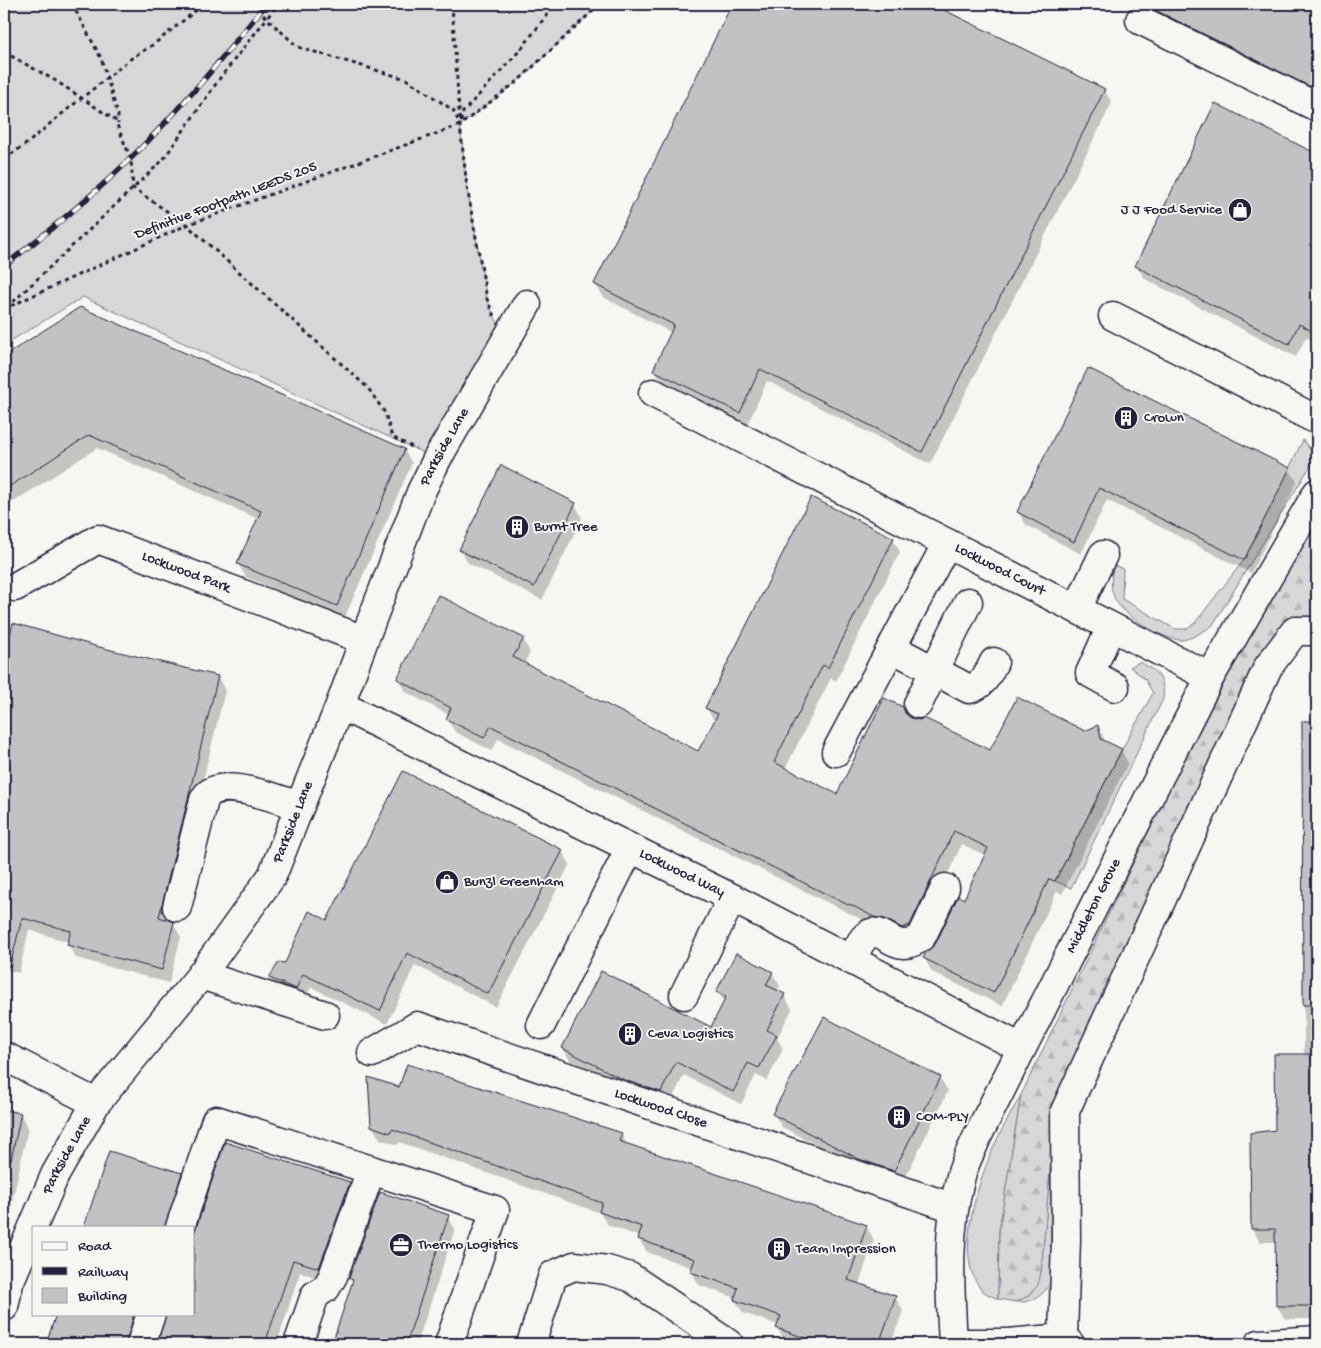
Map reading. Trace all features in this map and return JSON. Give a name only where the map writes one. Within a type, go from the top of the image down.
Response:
[{"type":"street","points":[[1140,20],[1317,107]]},
{"type":"street","name":"Parkside Lane","points":[[33,1226],[54,1176],[96,1103],[201,975],[272,876],[437,458],[527,304]]},
{"type":"street","points":[[1113,316],[1317,420]]},
{"type":"street","points":[[653,392],[947,543]]},
{"type":"street","name":"Middleton Grove","points":[[953,1344],[950,1272],[954,1208],[965,1166],[979,1133],[1210,677],[1317,493]]},
{"type":"street","name":"Lockwood Park","points":[[15,587],[98,539],[364,640]]},
{"type":"street","name":"Lockwood Court","points":[[836,752],[947,543],[1210,677]]},
{"type":"street","points":[[1077,609],[1103,555]]},
{"type":"street","points":[[918,704],[968,602]]},
{"type":"street","points":[[1111,627],[1090,673],[1115,687]]},
{"type":"street","points":[[953,1344],[1067,1341],[1065,1111],[1268,667],[1295,631],[1317,631]]},
{"type":"street","points":[[892,648],[968,689],[976,688],[982,682],[994,662]]},
{"type":"street","name":"Lockwood Way","points":[[340,705],[732,898],[1021,1048]]},
{"type":"street","points":[[178,907],[204,800],[208,793],[218,788],[230,788],[261,793],[300,806]]},
{"type":"street","points":[[541,1025],[630,848]]},
{"type":"street","points":[[852,960],[861,942],[872,932],[900,944],[910,944],[916,941],[922,936],[945,888]]},
{"type":"street","points":[[684,995],[732,898]]},
{"type":"street","points":[[201,975],[325,1015]]},
{"type":"street","name":"Lockwood Close","points":[[372,1053],[417,1026],[954,1208]]},
{"type":"street","points":[[4,1056],[96,1103]]},
{"type":"street","points":[[180,1226],[216,1120],[495,1210],[450,1344]]},
{"type":"street","points":[[298,1344],[315,1296],[326,1288],[333,1276],[371,1170]]},
{"type":"street","name":"Parkside Lane","points":[[5,1291],[32,1228]]},
{"type":"street","points":[[531,1344],[553,1275],[574,1266],[607,1270],[630,1277],[729,1344]]},
{"type":"street","points":[[141,1344],[150,1316]]},
{"type":"street","points":[[1259,1344],[1317,1340]]},
{"type":"path","points":[[72,4],[101,58],[118,115],[117,127]]},
{"type":"path","points":[[4,159],[29,142],[53,120],[204,4]]},
{"type":"path","points":[[251,4],[298,47],[406,79],[454,110],[460,125]]},
{"type":"path","points":[[10,304],[163,160],[220,78],[278,4]]},
{"type":"path","points":[[452,4],[460,125],[467,187],[488,299],[498,324]]},
{"type":"path","points":[[460,125],[463,112],[522,48],[549,12],[552,4]]},
{"type":"path","name":"Definitive Footpath LEEDS 205","points":[[4,309],[10,304],[187,225],[460,125],[477,114],[518,81],[600,4]]},
{"type":"path","points":[[4,52],[56,81],[115,120],[131,159],[133,188]]},
{"type":"path","points":[[133,188],[187,225],[368,388],[385,413],[392,438],[437,458]]},
{"type":"green space","points":[[4,4],[600,4],[518,81],[460,125],[467,187],[487,299],[498,324],[476,389],[437,459],[83,297],[4,345]]},
{"type":"green space","points":[[1303,440],[1311,451],[1311,465],[1212,626],[1188,639],[1172,639],[1143,625],[1119,605],[1112,591],[1113,565],[1123,569],[1122,599],[1175,629],[1186,629],[1195,623],[1244,560]]},
{"type":"green space","points":[[1317,521],[1317,622],[1284,625],[1055,1116],[1041,1272],[1038,1285],[1028,1296],[1016,1302],[998,1299],[999,1231],[1021,1095],[1180,766],[1237,659]]},
{"type":"green space","points":[[1139,662],[1159,676],[1163,686],[1163,699],[1071,888],[1055,881],[1122,749],[1153,693],[1145,679],[1130,667]]},
{"type":"green space","points":[[1021,1095],[999,1231],[998,1299],[984,1292],[975,1279],[970,1263],[968,1244],[970,1224],[985,1167]]},
{"type":"green space","points":[[1051,1158],[1051,1282],[1037,1298],[1016,1302],[1028,1296],[1041,1272]]},
{"type":"building","points":[[732,4],[932,4],[1105,89],[922,452],[760,369],[740,413],[653,370],[674,325],[594,284]]},
{"type":"building","points":[[1139,4],[1317,4],[1317,90],[1147,6]]},
{"type":"building","name":"J J Food Service","points":[[1215,103],[1317,154],[1317,334],[1299,324],[1289,344],[1135,266]]},
{"type":"building","points":[[80,307],[405,449],[337,606],[237,564],[261,511],[89,435],[4,490],[4,356]]},
{"type":"building","name":"Crown","points":[[1088,368],[1290,468],[1244,560],[1099,488],[1074,542],[1017,512]]},
{"type":"building","name":"Burnt Tree","points":[[501,465],[576,503],[534,587],[459,550]]},
{"type":"building","points":[[811,497],[894,538],[828,668],[823,665],[774,762],[837,794],[884,698],[903,707],[905,713],[911,718],[919,720],[924,718],[990,750],[1017,697],[1085,731],[1098,725],[1101,739],[1122,749],[1055,881],[1049,879],[994,993],[923,958],[926,952],[936,943],[958,896],[964,899],[988,848],[954,831],[910,925],[902,928],[885,919],[874,917],[848,905],[491,726],[484,738],[446,719],[451,708],[397,679],[438,595],[524,638],[513,657],[698,751],[718,714],[705,708]]},
{"type":"building","points":[[13,623],[99,647],[218,676],[159,917],[174,922],[162,970],[67,945],[71,931],[22,918],[10,966],[4,965],[4,659]]},
{"type":"building","points":[[1302,721],[1317,721],[1317,1005],[1303,1005]]},
{"type":"building","name":"Bunzl Greenham","points":[[403,771],[563,850],[488,994],[407,953],[380,1011],[303,974],[296,989],[269,978],[279,962],[285,963],[309,911],[327,920]]},
{"type":"building","points":[[736,953],[773,972],[766,985],[785,994],[767,1030],[777,1035],[759,1068],[748,1063],[733,1092],[676,1062],[661,1092],[624,1080],[562,1048],[601,971],[711,1027],[726,997],[716,992]]},
{"type":"building","points":[[824,1017],[941,1077],[894,1171],[859,1159],[772,1114]]},
{"type":"building","points":[[1274,1054],[1317,1054],[1317,1306],[1276,1306],[1275,1229],[1251,1229],[1250,1133],[1275,1130]]},
{"type":"building","points":[[407,1064],[622,1133],[619,1141],[867,1225],[848,1280],[896,1296],[879,1344],[823,1344],[776,1328],[781,1316],[734,1300],[738,1288],[690,1272],[695,1259],[638,1239],[642,1227],[599,1212],[602,1203],[392,1129],[390,1133],[371,1126],[368,1077],[399,1087]]},
{"type":"building","points":[[4,1110],[21,1113],[11,1160],[4,1159]]},
{"type":"building","points":[[225,1142],[350,1182],[319,1268],[293,1260],[265,1344],[157,1344],[165,1316],[195,1316],[195,1231]]},
{"type":"building","points":[[109,1151],[182,1173],[165,1226],[84,1226]]},
{"type":"building","points":[[380,1192],[449,1215],[406,1344],[332,1344],[353,1280],[349,1278]]},
{"type":"building","points":[[55,1316],[133,1316],[126,1344],[46,1344]]},
{"type":"railway","points":[[4,266],[101,187],[131,158],[201,83],[266,4]]},
{"type":"place","name":"J J Food Service","points":[[1240,210]]},
{"type":"place","name":"Crown","points":[[1126,418]]},
{"type":"place","name":"Burnt Tree","points":[[517,527]]},
{"type":"place","name":"Bunzl Greenham","points":[[447,882]]},
{"type":"place","name":"Ceva Logistics","points":[[630,1034]]},
{"type":"place","name":"COM-PLY","points":[[899,1117]]},
{"type":"place","name":"Thermo Logistics","points":[[401,1245]]},
{"type":"place","name":"Team Impression","points":[[779,1249]]}]
